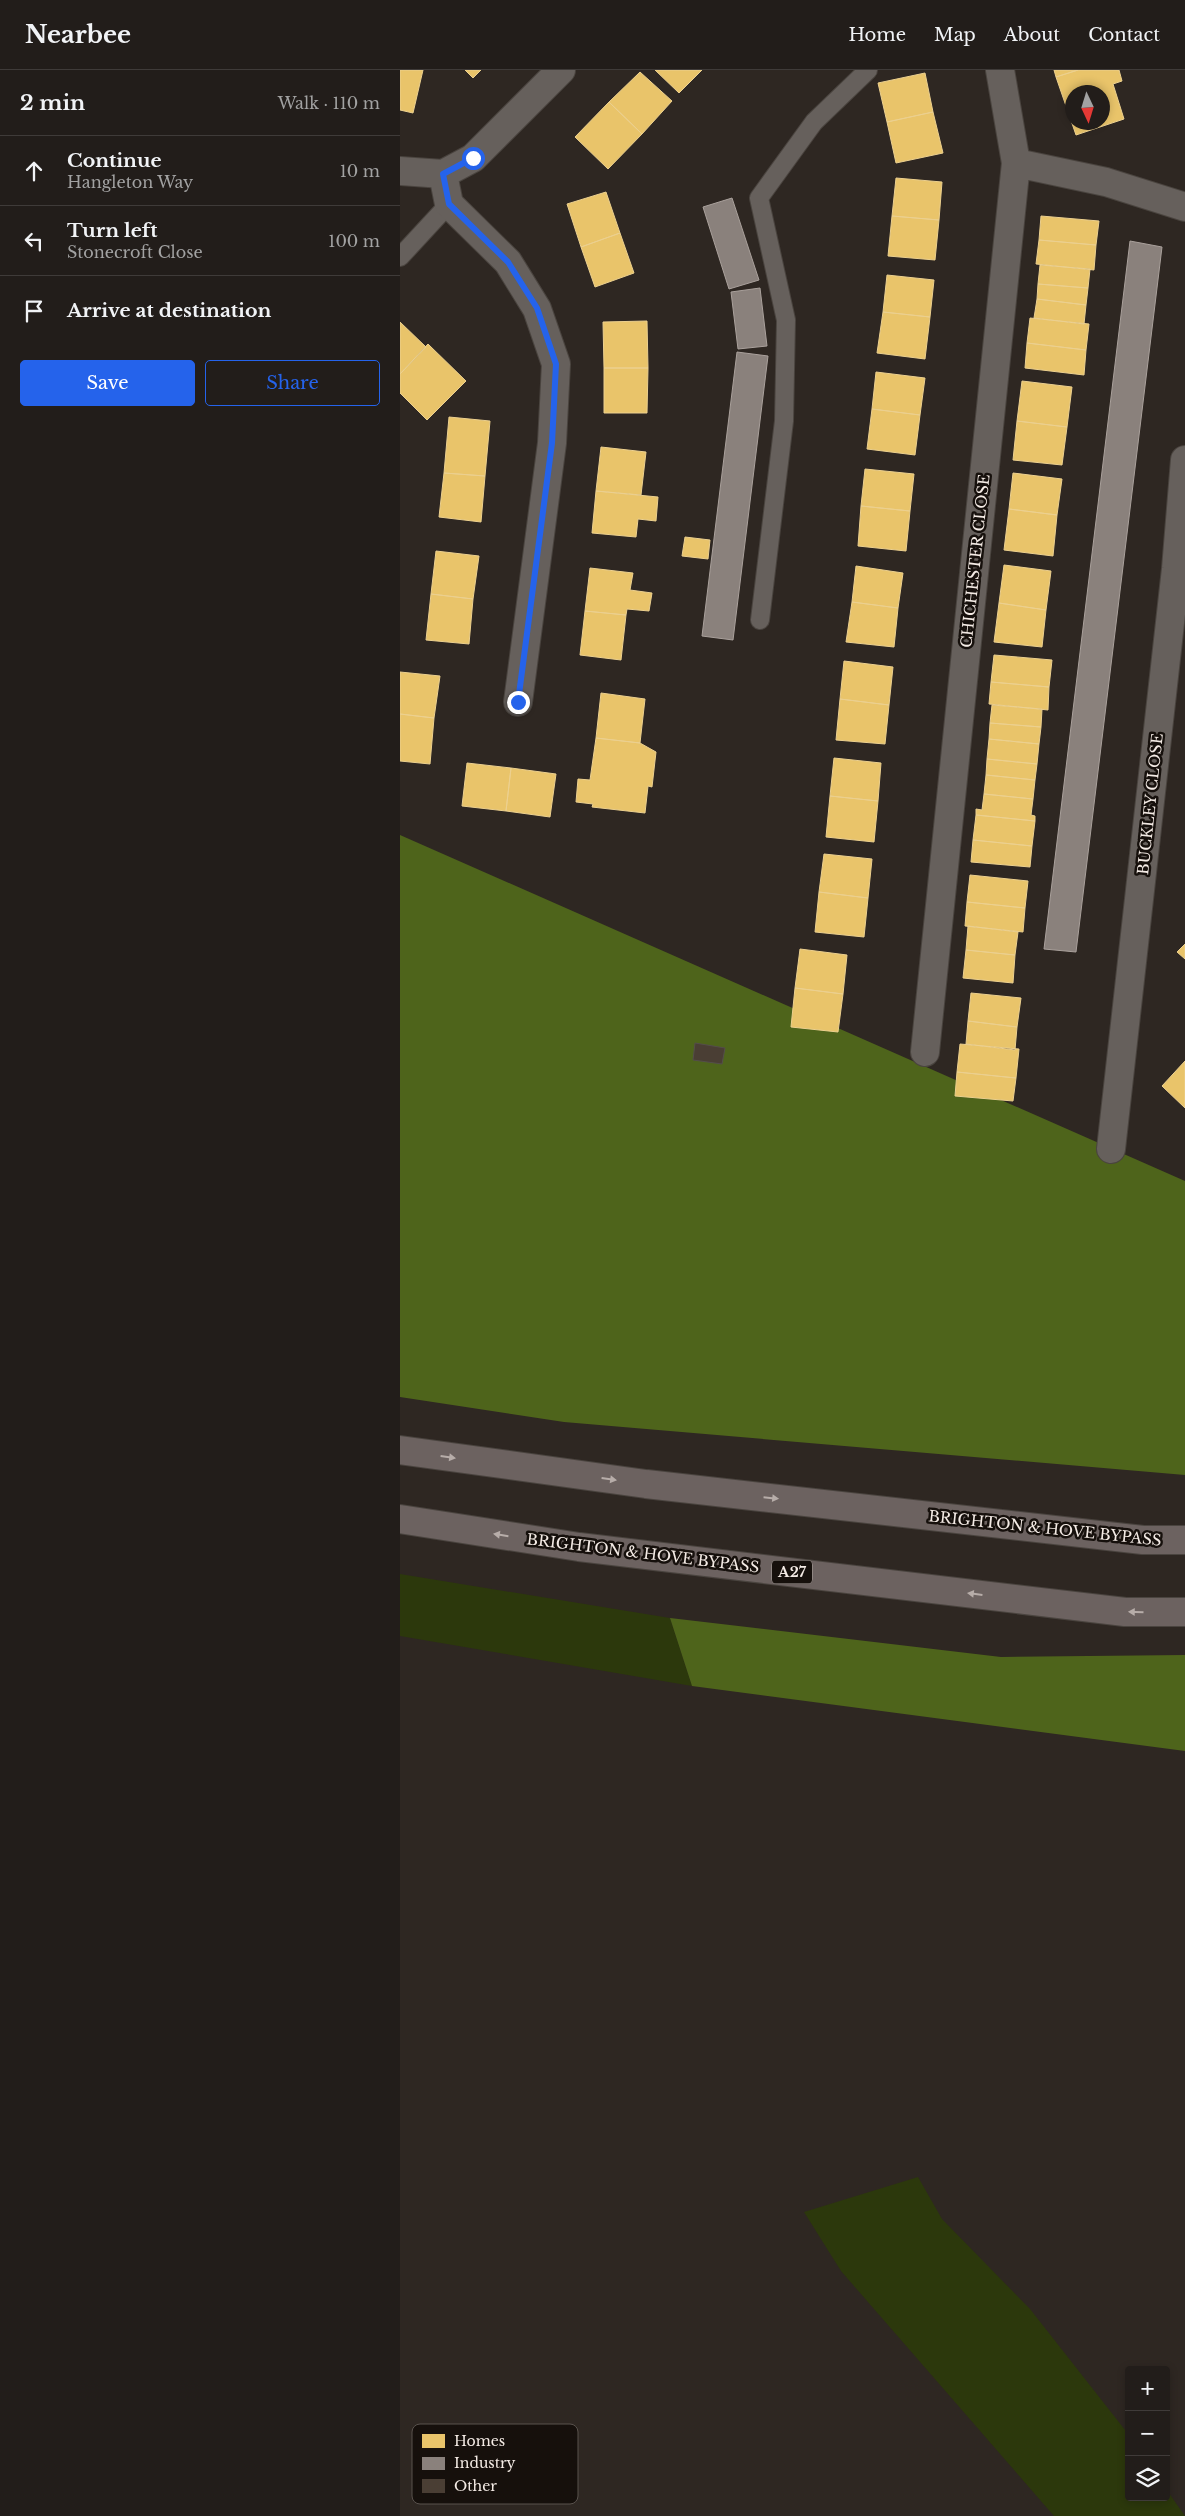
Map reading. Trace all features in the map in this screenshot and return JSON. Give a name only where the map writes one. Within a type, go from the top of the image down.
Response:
[{"type":"highway","name":"BRIGHTON & HOVE BYPASS","points":[[400,1450],[665,1487],[1143,1540],[1185,1540]]},
{"type":"highway","name":"BRIGHTON & HOVE BYPASS","points":[[400,1519],[588,1548],[1105,1610],[1185,1612]]},
{"type":"street","points":[[400,171],[443,174],[473,158],[561,70]]},
{"type":"street","name":"CHICHESTER CLOSE","points":[[925,1052],[1016,163],[1000,70]]},
{"type":"street","points":[[1016,163],[1106,182],[1185,207]]},
{"type":"street","points":[[443,174],[449,204],[508,262],[537,308],[556,364],[552,443],[518,702]]},
{"type":"street","name":"BUCKLEY CLOSE","points":[[1111,1149],[1176,569],[1185,460]]},
{"type":"lane","points":[[760,620],[784,421],[786,320],[759,198],[814,122],[868,70]]},
{"type":"lane","points":[[400,257],[449,204]]},
{"type":"green space","points":[[400,835],[1185,1181],[1185,1475],[564,1422],[400,1397]]},
{"type":"green space","points":[[400,1574],[670,1618],[692,1686],[400,1636]]},
{"type":"green space","points":[[670,1618],[1001,1657],[1185,1655],[1185,1751],[692,1686]]},
{"type":"green space","points":[[918,2177],[942,2219],[1030,2309],[1125,2430],[1125,2501],[1170,2501],[1170,2495],[1185,2516],[1054,2516],[841,2271],[804,2212]]},
{"type":"building: Homes","points":[[400,70],[423,70],[413,113],[400,110]]},
{"type":"building: Homes","points":[[465,70],[481,70],[473,78]]},
{"type":"building: Homes","points":[[655,70],[702,70],[679,93]]},
{"type":"building: Homes","points":[[1054,70],[1078,70],[1056,77]]},
{"type":"building: Homes","points":[[1078,70],[1119,70],[1122,81],[1113,84],[1124,119],[1110,124],[1110,85],[1065,85],[1065,103],[1056,77]]},
{"type":"building: Homes","points":[[640,72],[672,101],[642,134],[609,102]]},
{"type":"building: Homes","points":[[925,73],[933,112],[887,122],[878,83]]},
{"type":"building: Homes","points":[[609,102],[642,134],[608,169],[575,137]]},
{"type":"building: Homes","points":[[933,112],[943,153],[896,163],[887,122]]},
{"type":"building: Homes","points":[[1074,130],[1091,130],[1076,135]]},
{"type":"building: Homes","points":[[896,178],[942,182],[939,220],[892,216]]},
{"type":"building: Homes","points":[[606,192],[620,233],[581,247],[567,204]]},
{"type":"building: Homes","points":[[892,216],[939,220],[935,260],[888,256]]},
{"type":"building: Homes","points":[[1041,216],[1099,221],[1096,245],[1039,240]]},
{"type":"building: Homes","points":[[620,233],[634,273],[595,287],[581,247]]},
{"type":"building: Homes","points":[[1039,240],[1096,245],[1094,270],[1036,264]]},
{"type":"building: Homes","points":[[1040,265],[1090,269],[1088,288],[1038,284]]},
{"type":"building: Homes","points":[[887,275],[934,280],[930,317],[883,312]]},
{"type":"building: Homes","points":[[1038,284],[1088,288],[1086,305],[1037,299]]},
{"type":"building: Homes","points":[[1037,299],[1086,305],[1084,324],[1034,318]]},
{"type":"building: Homes","points":[[883,312],[930,317],[925,359],[877,353]]},
{"type":"building: Homes","points":[[1030,318],[1089,324],[1086,350],[1027,343]]},
{"type":"building: Homes","points":[[647,321],[648,368],[604,368],[603,322]]},
{"type":"building: Homes","points":[[400,322],[426,347],[400,374]]},
{"type":"building: Homes","points":[[1027,343],[1086,350],[1084,375],[1025,368]]},
{"type":"building: Homes","points":[[428,344],[466,381],[427,420],[400,393],[400,374]]},
{"type":"building: Homes","points":[[604,368],[648,368],[647,413],[604,413]]},
{"type":"building: Homes","points":[[876,372],[925,378],[920,415],[872,409]]},
{"type":"building: Homes","points":[[1022,381],[1072,387],[1067,427],[1017,421]]},
{"type":"building: Homes","points":[[872,409],[920,415],[915,455],[867,449]]},
{"type":"building: Homes","points":[[449,417],[490,421],[485,476],[444,473]]},
{"type":"building: Homes","points":[[1017,421],[1067,427],[1062,465],[1013,460]]},
{"type":"building: Homes","points":[[601,447],[646,452],[641,495],[596,491]]},
{"type":"building: Homes","points":[[865,469],[914,474],[910,511],[861,506]]},
{"type":"building: Homes","points":[[444,473],[485,476],[481,522],[439,517]]},
{"type":"building: Homes","points":[[1013,473],[1062,479],[1057,515],[1009,509]]},
{"type":"building: Homes","points":[[596,491],[658,497],[656,521],[638,519],[636,537],[592,533]]},
{"type":"building: Homes","points":[[861,506],[910,511],[906,551],[858,546]]},
{"type":"building: Homes","points":[[1009,509],[1057,515],[1053,556],[1004,550]]},
{"type":"building: Homes","points":[[685,537],[710,540],[708,559],[682,556]]},
{"type":"building: Homes","points":[[436,551],[479,556],[473,599],[431,594]]},
{"type":"building: Homes","points":[[1004,565],[1051,571],[1046,610],[999,603]]},
{"type":"building: Homes","points":[[856,566],[903,573],[898,608],[852,602]]},
{"type":"building: Homes","points":[[590,568],[633,573],[630,590],[652,593],[649,611],[627,609],[626,615],[585,611]]},
{"type":"building: Homes","points":[[431,594],[473,599],[469,644],[426,640]]},
{"type":"building: Homes","points":[[852,602],[898,608],[894,647],[846,642]]},
{"type":"building: Homes","points":[[999,603],[1046,610],[1042,647],[994,642]]},
{"type":"building: Homes","points":[[585,611],[626,615],[621,660],[580,655]]},
{"type":"building: Homes","points":[[994,655],[1052,660],[1049,687],[991,682]]},
{"type":"building: Homes","points":[[844,661],[893,667],[889,705],[840,699]]},
{"type":"building: Homes","points":[[400,672],[440,676],[434,718],[400,714]]},
{"type":"building: Homes","points":[[991,682],[1049,687],[1048,710],[989,704]]},
{"type":"building: Homes","points":[[601,693],[645,699],[640,743],[596,738]]},
{"type":"building: Homes","points":[[840,699],[889,705],[885,744],[836,740]]},
{"type":"building: Homes","points":[[992,705],[1042,709],[1041,727],[990,723]]},
{"type":"building: Homes","points":[[400,714],[434,718],[430,764],[400,761]]},
{"type":"building: Homes","points":[[990,723],[1041,727],[1039,744],[989,739]]},
{"type":"building: Homes","points":[[596,738],[640,743],[656,752],[652,787],[648,786],[645,813],[592,807],[593,804],[576,802],[578,779],[590,780]]},
{"type":"building: Homes","points":[[989,739],[1039,744],[1037,764],[987,759]]},
{"type":"building: Homes","points":[[834,758],[881,763],[878,801],[830,796]]},
{"type":"building: Homes","points":[[987,759],[1037,764],[1035,780],[986,775]]},
{"type":"building: Homes","points":[[467,763],[511,768],[506,811],[462,806]]},
{"type":"building: Homes","points":[[511,768],[556,774],[550,817],[506,811]]},
{"type":"building: Homes","points":[[986,775],[1035,780],[1033,799],[984,794]]},
{"type":"building: Homes","points":[[984,794],[1033,799],[1031,815],[1035,816],[1035,821],[976,815],[976,809],[982,810]]},
{"type":"building: Homes","points":[[830,796],[878,801],[874,842],[826,837]]},
{"type":"building: Homes","points":[[976,815],[1035,821],[1032,846],[973,840]]},
{"type":"building: Homes","points":[[973,840],[1032,846],[1030,867],[971,862]]},
{"type":"building: Homes","points":[[824,854],[872,859],[868,898],[819,892]]},
{"type":"building: Homes","points":[[970,875],[1028,881],[1025,908],[967,902]]},
{"type":"building: Homes","points":[[819,892],[868,898],[864,937],[815,932]]},
{"type":"building: Homes","points":[[967,902],[1025,908],[1023,932],[965,926]]},
{"type":"building: Homes","points":[[968,926],[1018,932],[1015,955],[966,950]]},
{"type":"building: Homes","points":[[1185,944],[1185,959],[1177,952]]},
{"type":"building: Homes","points":[[800,949],[847,955],[843,994],[795,988]]},
{"type":"building: Homes","points":[[966,950],[1015,955],[1013,983],[963,978]]},
{"type":"building: Homes","points":[[795,988],[843,994],[838,1032],[791,1027]]},
{"type":"building: Homes","points":[[971,993],[1021,998],[1017,1027],[968,1021]]},
{"type":"building: Homes","points":[[968,1021],[1017,1027],[1015,1050],[966,1044]]},
{"type":"building: Homes","points":[[960,1044],[1019,1049],[1016,1078],[957,1072]]},
{"type":"building: Homes","points":[[1185,1061],[1185,1108],[1162,1086]]},
{"type":"building: Homes","points":[[957,1072],[1016,1078],[1013,1101],[955,1096]]},
{"type":"building: Industry","points":[[732,198],[759,280],[729,289],[703,207]]},
{"type":"building: Industry","points":[[1130,241],[1162,247],[1076,952],[1044,949]]},
{"type":"building: Industry","points":[[760,288],[767,346],[738,349],[731,292]]},
{"type":"building: Industry","points":[[737,352],[768,356],[733,640],[702,636]]},
{"type":"building: Other","points":[[695,1043],[725,1048],[722,1064],[693,1060]]},
{"type":"route","points":[[473,158],[443,174],[449,204],[508,262],[537,308],[556,364],[552,443],[518,702]]}]
